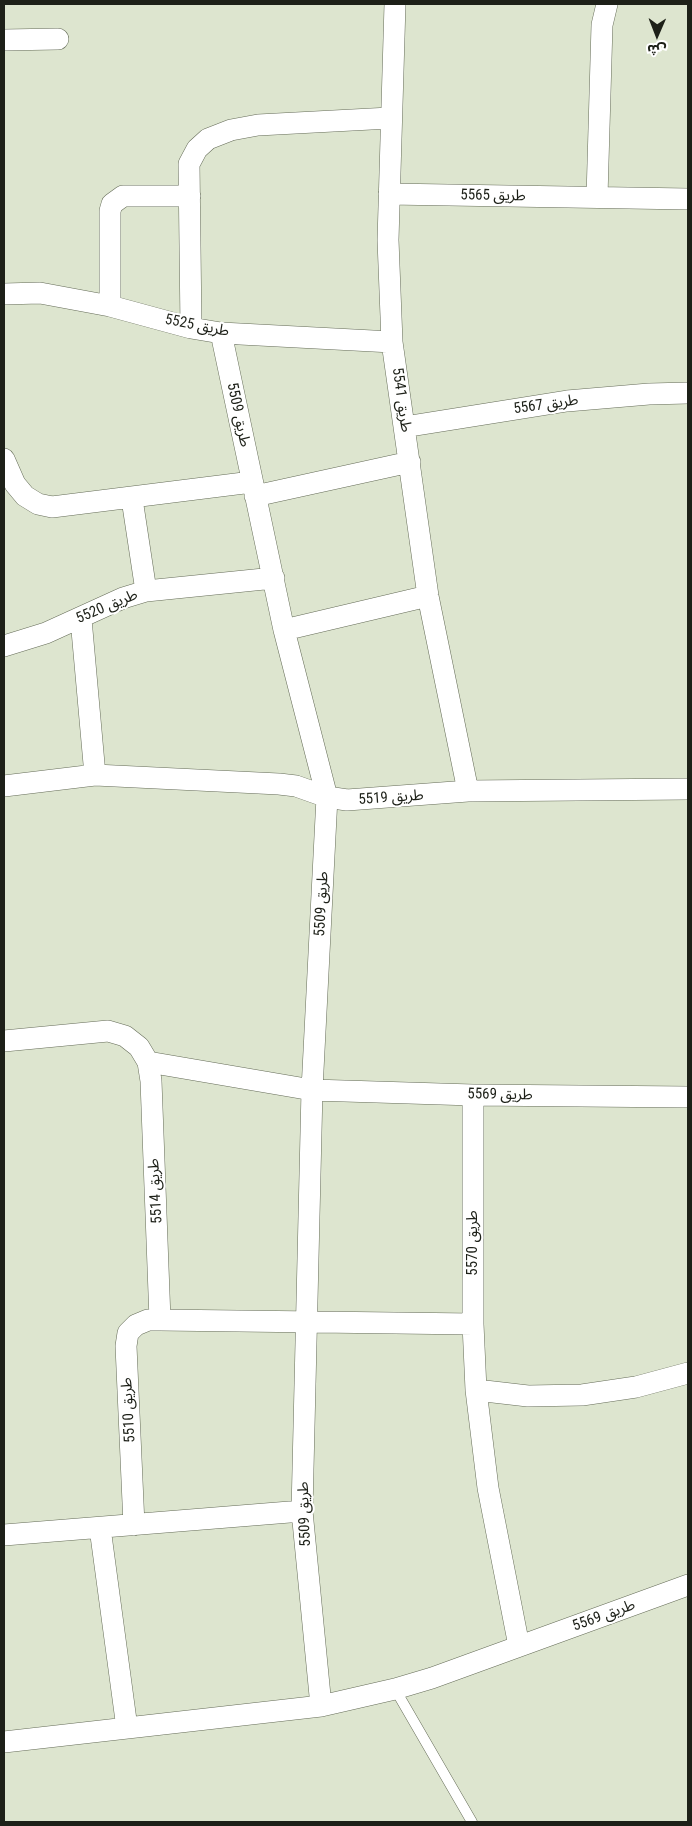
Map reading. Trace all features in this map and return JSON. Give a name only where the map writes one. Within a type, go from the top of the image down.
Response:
[{"type":"street","name":"طريق 5541","points":[[395,4],[389,194],[389,277],[392,342],[428,596],[468,791]]},
{"type":"street","points":[[597,198],[602,25],[607,4]]},
{"type":"street","points":[[4,40],[58,39]]},
{"type":"street","points":[[191,328],[189,164],[197,148],[208,139],[231,130],[258,125],[390,118]]},
{"type":"street","name":"طريق 5565","points":[[389,194],[688,199]]},
{"type":"street","points":[[110,306],[110,211],[112,204],[123,196],[190,196]]},
{"type":"street","name":"طريق 5525","points":[[4,294],[40,293],[110,306],[191,328],[221,333],[392,342]]},
{"type":"street","name":"طريق 5509","points":[[221,333],[284,630],[327,797],[312,1090],[302,1511],[321,1706]]},
{"type":"street","name":"طريق 5567","points":[[404,427],[567,401],[648,394],[688,393]]},
{"type":"street","points":[[4,459],[15,484],[24,496],[38,504],[52,507],[254,489],[410,462]]},
{"type":"street","points":[[132,499],[146,591]]},
{"type":"street","name":"طريق 5520","points":[[4,646],[46,633],[81,619],[123,598],[146,591],[274,578]]},
{"type":"street","points":[[284,630],[428,596]]},
{"type":"street","points":[[81,619],[95,775]]},
{"type":"street","name":"طريق 5519","points":[[4,786],[95,775],[279,784],[296,786],[327,797],[348,800],[371,800],[468,791],[688,789]]},
{"type":"street","name":"طريق 5514","points":[[4,1041],[108,1031],[125,1036],[132,1041],[139,1047],[148,1062],[151,1081],[160,1320]]},
{"type":"street","points":[[148,1062],[312,1090]]},
{"type":"street","name":"طريق 5569","points":[[312,1090],[473,1095],[688,1097]]},
{"type":"street","name":"طريق 5570","points":[[473,1095],[473,1324],[476,1390],[488,1488],[519,1646]]},
{"type":"street","name":"طريق 5510","points":[[134,1525],[126,1346],[128,1333],[136,1325],[148,1320],[160,1320]]},
{"type":"street","points":[[160,1320],[473,1324]]},
{"type":"street","points":[[476,1390],[528,1396],[582,1395],[636,1387],[688,1373]]},
{"type":"street","points":[[4,1536],[302,1511]]},
{"type":"street","points":[[100,1528],[126,1728]]},
{"type":"street","name":"طريق 5569","points":[[519,1646],[688,1585]]},
{"type":"street","points":[[4,1742],[321,1706],[395,1689],[519,1646]]},
{"type":"lane","points":[[395,1689],[472,1822]]}]
